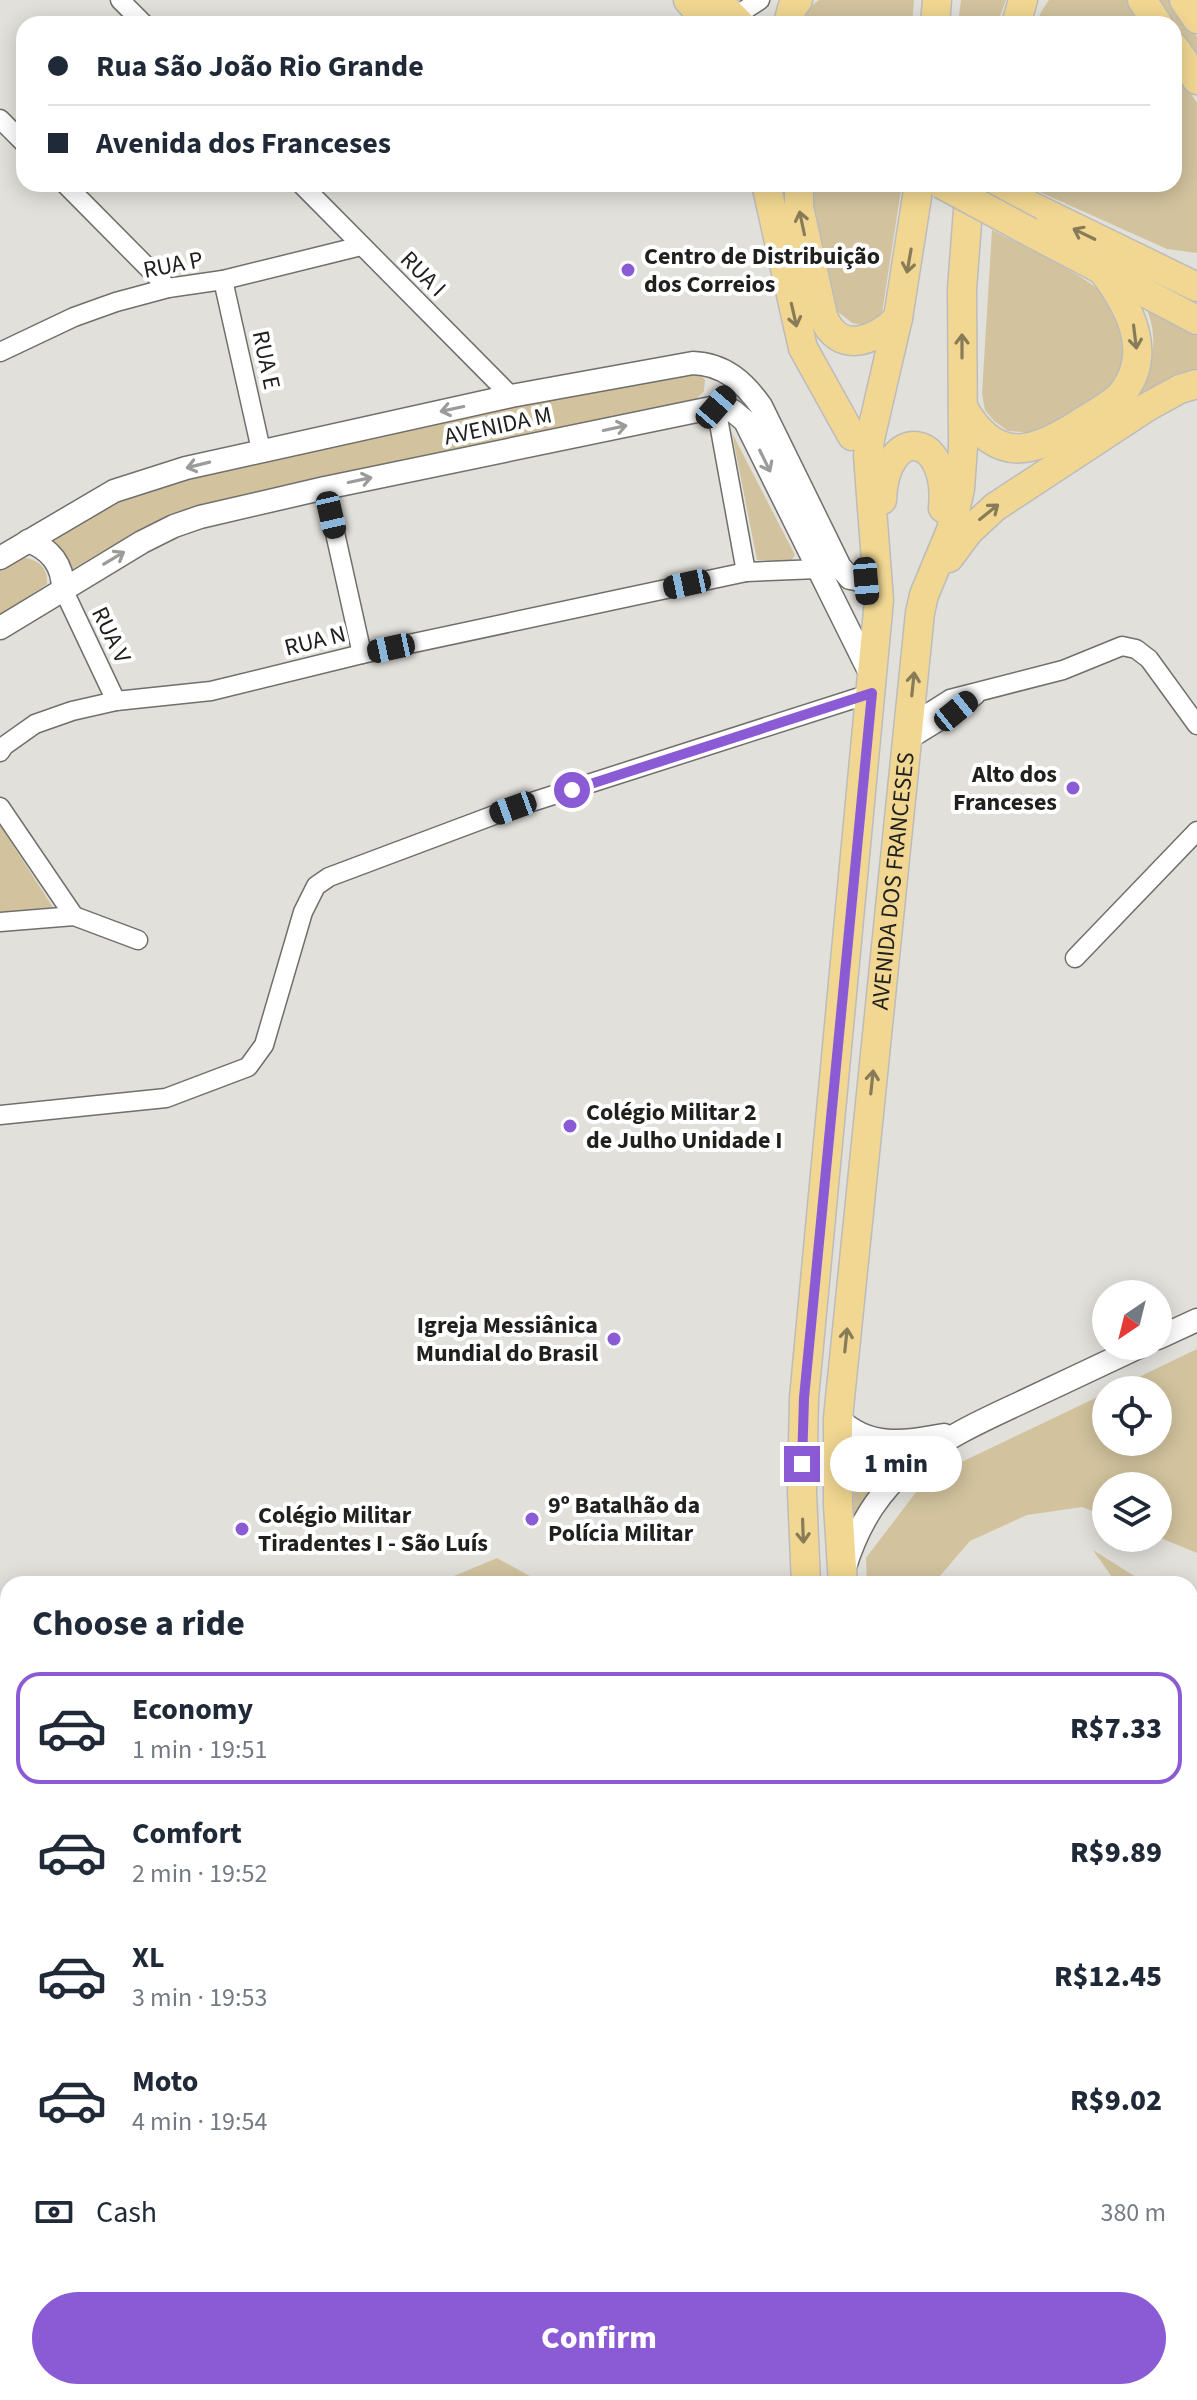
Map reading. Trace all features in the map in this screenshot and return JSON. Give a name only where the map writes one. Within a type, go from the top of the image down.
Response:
[{"type":"main road","points":[[688,0],[719,16]]},
{"type":"main road","points":[[1184,0],[1197,19]]},
{"type":"main road","points":[[1182,58],[1197,80]]},
{"type":"main road","points":[[768,192],[803,348],[852,436]]},
{"type":"main road","points":[[799,192],[799,207],[828,327],[846,339],[866,340],[879,335],[898,318]]},
{"type":"main road","name":"AVENIDA DOS FRANCESES","points":[[806,1576],[802,1492],[804,1398],[873,686],[868,456],[910,255],[918,192]]},
{"type":"main road","points":[[960,192],[1131,257],[1197,287]]},
{"type":"main road","name":"AVENIDA DOS FRANCESES","points":[[843,1576],[838,1505],[838,1418],[920,613],[955,516],[963,466],[962,289],[969,192]]},
{"type":"main road","points":[[996,192],[1101,269],[1197,320]]},
{"type":"main road","points":[[1131,257],[1177,268],[1197,266]]},
{"type":"main road","points":[[963,407],[975,427],[997,443],[1020,449],[1034,448],[1055,440],[1120,395],[1135,367],[1135,329],[1120,294],[1101,269]]},
{"type":"main road","points":[[872,591],[852,436],[862,397],[891,349]]},
{"type":"main road","points":[[924,595],[969,531],[995,507],[1147,407],[1180,389],[1197,384]]},
{"type":"main road","points":[[872,591],[885,476],[893,457],[913,447],[926,450],[937,460],[944,485],[942,517],[924,595]]},
{"type":"street","points":[[120,0],[136,16]]},
{"type":"street","points":[[719,16],[740,13],[760,0]]},
{"type":"street","points":[[0,119],[16,135]]},
{"type":"street","points":[[73,192],[168,288]]},
{"type":"street","name":"RUA I","points":[[309,192],[511,396]]},
{"type":"street","name":"RUA P","points":[[0,352],[74,317],[168,288],[223,280],[361,246]]},
{"type":"street","name":"RUA E","points":[[223,280],[261,450]]},
{"type":"street","name":"AVENIDA M","points":[[0,558],[114,491],[186,468],[511,396],[693,363],[714,366],[739,380],[761,406],[840,567],[850,578],[872,591]]},
{"type":"street","points":[[716,407],[739,380]]},
{"type":"street","points":[[0,1115],[166,1098],[248,1067],[264,1045],[303,912],[316,886],[355,866],[513,808],[873,686],[745,421],[733,411],[716,407]]},
{"type":"street","points":[[716,407],[746,572]]},
{"type":"street","name":"AVENIDA M","points":[[0,628],[174,526],[200,517],[716,407]]},
{"type":"street","points":[[325,488],[362,654]]},
{"type":"street","points":[[28,541],[47,550],[55,558],[63,578],[63,589]]},
{"type":"street","name":"RUA N","points":[[1,746],[35,724],[116,701],[211,691],[362,654],[746,572],[818,569]]},
{"type":"street","name":"RUA V","points":[[63,589],[116,701]]},
{"type":"street","points":[[908,733],[956,711],[978,693],[1063,670],[1116,647],[1128,646],[1149,659],[1197,725]]},
{"type":"street","points":[[0,807],[74,916]]},
{"type":"street","points":[[1075,958],[1197,831]]},
{"type":"street","points":[[0,922],[74,916],[138,940]]},
{"type":"street","points":[[1172,1332],[1197,1320]]},
{"type":"street","points":[[844,1576],[863,1521],[884,1490],[923,1453],[957,1432],[1111,1360]]},
{"type":"street","points":[[838,1418],[865,1437],[883,1442],[903,1442],[957,1432]]},
{"type":"shaded area","points":[[819,0],[914,0],[913,16],[806,16],[809,8]]},
{"type":"shaded area","points":[[961,0],[1006,0],[1000,16],[959,16]]},
{"type":"shaded area","points":[[1049,0],[1126,0],[1141,16],[1040,16]]},
{"type":"shaded area","points":[[1159,0],[1173,0],[1197,37],[1197,58],[1182,35],[1182,16],[1169,16]]},
{"type":"shaded area","points":[[1182,80],[1197,103],[1197,253],[1167,249],[1040,192],[1182,192]]},
{"type":"shaded area","points":[[813,192],[901,192],[882,313],[878,320],[862,325],[852,323],[837,311],[812,211]]},
{"type":"shaded area","points":[[992,230],[1099,289],[1123,318],[1126,368],[1104,394],[1035,433],[1008,431],[985,410],[982,394]]},
{"type":"shaded area","points":[[1147,310],[1197,334],[1197,374],[1130,402],[1151,358],[1153,335]]},
{"type":"shaded area","points":[[689,370],[698,372],[705,380],[704,391],[694,401],[177,514],[142,528],[69,571],[65,555],[46,541],[117,498],[194,473]]},
{"type":"shaded area","points":[[732,433],[795,555],[791,561],[757,560]]},
{"type":"shaded area","points":[[20,557],[40,564],[46,572],[47,584],[0,616],[0,570]]},
{"type":"shaded area","points":[[0,825],[54,909],[0,914]]},
{"type":"shaded area","points":[[1197,1349],[1197,1553],[1172,1543],[1172,1472],[1092,1472],[1092,1511],[1082,1507],[1027,1515],[970,1541],[940,1576],[867,1576],[866,1558],[926,1479],[1092,1400],[1092,1456],[1172,1456],[1172,1376],[1141,1376]]},
{"type":"shaded area","points":[[854,1446],[912,1450],[856,1516],[853,1514]]},
{"type":"shaded area","points":[[1094,1552],[1096,1552],[1134,1576],[1111,1576]]},
{"type":"shaded area","points":[[497,1558],[530,1576],[454,1576]]},
{"type":"place","name":"Centro de Distribuição dos Correios","points":[[628,270]]},
{"type":"place","name":"Alto dos Franceses","points":[[1073,788]]},
{"type":"place","name":"Colégio Militar 2 de Julho Unidade I","points":[[570,1126]]},
{"type":"place","name":"Igreja Messiânica Mundial do Brasil","points":[[614,1339]]},
{"type":"place","name":"9º Batalhão da Polícia Militar","points":[[532,1519]]},
{"type":"place","name":"Colégio Militar Tiradentes I - São Luís","points":[[242,1529]]},
{"type":"route","points":[[572,790],[872,693],[804,1398],[802,1464]]}]
